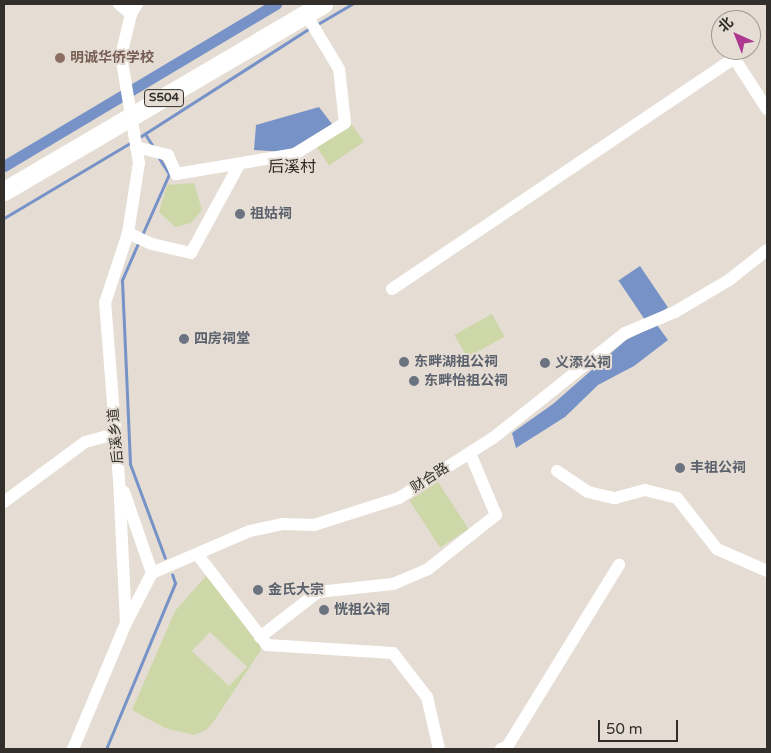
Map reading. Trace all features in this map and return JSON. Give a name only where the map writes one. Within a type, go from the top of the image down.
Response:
[{"type":"main road","name":"S504","points":[[4,191],[130,123],[308,17],[323,4]]},
{"type":"street","points":[[119,4],[134,9]]},
{"type":"street","name":"后溪乡道","points":[[73,749],[126,623],[119,479],[104,303],[136,237],[139,163],[130,123],[121,56],[134,9]]},
{"type":"street","points":[[135,147],[168,155],[176,174],[239,165],[295,154],[345,123],[339,69],[308,17]]},
{"type":"street","points":[[392,289],[734,58],[767,109]]},
{"type":"street","points":[[136,237],[191,253],[239,165]]},
{"type":"street","name":"财合路","points":[[152,573],[250,531],[282,524],[314,525],[399,498],[470,453],[625,334],[674,312],[729,280],[767,250]]},
{"type":"street","points":[[4,502],[84,442],[115,434]]},
{"type":"street","points":[[260,637],[318,592],[393,584],[428,569],[496,515],[470,453]]},
{"type":"street","points":[[557,472],[588,492],[615,498],[644,490],[677,498],[717,549],[767,571]]},
{"type":"street","points":[[119,479],[152,573],[126,623]]},
{"type":"street","points":[[197,554],[267,645],[393,653],[427,697],[439,749]]},
{"type":"street","points":[[501,749],[507,747],[620,565]]},
{"type":"green space","points":[[351,123],[364,142],[329,166],[316,146]]},
{"type":"green space","points":[[194,183],[202,210],[191,223],[175,227],[159,212],[167,185]]},
{"type":"green space","points":[[492,314],[505,337],[467,358],[454,335]]},
{"type":"green space","points":[[438,482],[468,529],[440,547],[409,501]]},
{"type":"green space","points":[[206,576],[259,641],[261,650],[214,721],[206,730],[194,735],[165,728],[132,710],[175,611]],"holes":[[[210,632],[247,667],[229,686],[192,651]]]},
{"type":"water","points":[[319,107],[332,124],[286,152],[254,150],[256,125]]},
{"type":"water","points":[[640,266],[668,307],[646,322],[618,281]]},
{"type":"water","points":[[657,325],[668,340],[634,366],[598,385],[565,417],[516,448],[512,433],[553,404],[626,340]]},
{"type":"waterway","points":[[4,166],[276,4]]},
{"type":"waterway","points":[[316,25],[352,4]]},
{"type":"waterway","points":[[138,138],[310,28]]},
{"type":"waterway","points":[[145,134],[154,148]]},
{"type":"waterway","points":[[4,218],[133,141]]},
{"type":"waterway","points":[[142,235],[169,174],[159,158]]},
{"type":"waterway","points":[[139,241],[122,280],[130,464],[165,558]]},
{"type":"waterway","points":[[106,749],[175,583],[172,574]]},
{"type":"place","name":"明诚华侨学校","points":[[60,58]]},
{"type":"place","name":"祖姑祠","points":[[240,214]]},
{"type":"place","name":"四房祠堂","points":[[184,339]]},
{"type":"place","name":"东畔湖祖公祠","points":[[404,362]]},
{"type":"place","name":"义添公祠","points":[[545,363]]},
{"type":"place","name":"东畔怡祖公祠","points":[[414,381]]},
{"type":"place","name":"丰祖公祠","points":[[680,468]]},
{"type":"place","name":"金氏大宗","points":[[258,590]]},
{"type":"place","name":"恍祖公祠","points":[[324,610]]},
{"type":"district","name":"后溪村","points":[[292,167]]}]
